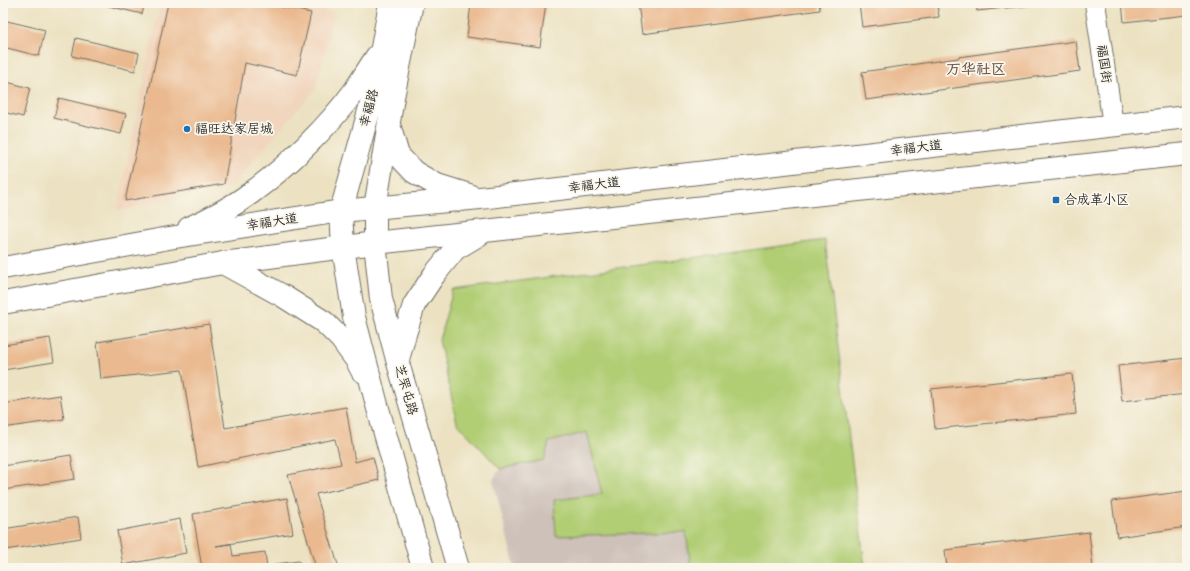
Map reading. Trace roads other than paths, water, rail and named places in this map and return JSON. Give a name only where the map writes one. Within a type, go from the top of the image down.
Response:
[{"type":"main road","name":"幸福路","points":[[341,211],[374,93],[390,3]]},
{"type":"main road","name":"幸福路","points":[[375,208],[393,96],[412,3]]},
{"type":"main road","points":[[169,238],[216,215],[250,194],[275,174],[326,125],[354,90],[382,49]]},
{"type":"main road","name":"幸福大道","points":[[3,268],[169,238],[341,211],[480,198],[1187,117]]},
{"type":"main road","points":[[389,125],[398,155],[414,172],[437,185],[480,198]]},
{"type":"main road","points":[[3,303],[223,263],[343,247],[485,230],[1187,154]]},
{"type":"main road","name":"芝罘屯路","points":[[375,208],[375,243],[381,299],[398,363],[458,568]]},
{"type":"main road","points":[[341,211],[343,247],[354,316],[377,405],[423,568]]},
{"type":"main road","points":[[398,363],[414,305],[430,281],[456,249],[485,230]]},
{"type":"main road","points":[[223,263],[283,296],[324,322],[341,339],[357,361],[377,405]]},
{"type":"street","name":"福国街","points":[[1095,3],[1113,125]]},
{"type":"place","name":"福旺达家居城","points":[[187,129]]},
{"type":"place","name":"合成革小区","points":[[1056,200]]},
{"type":"district","name":"万华社区","points":[[976,69]]}]
